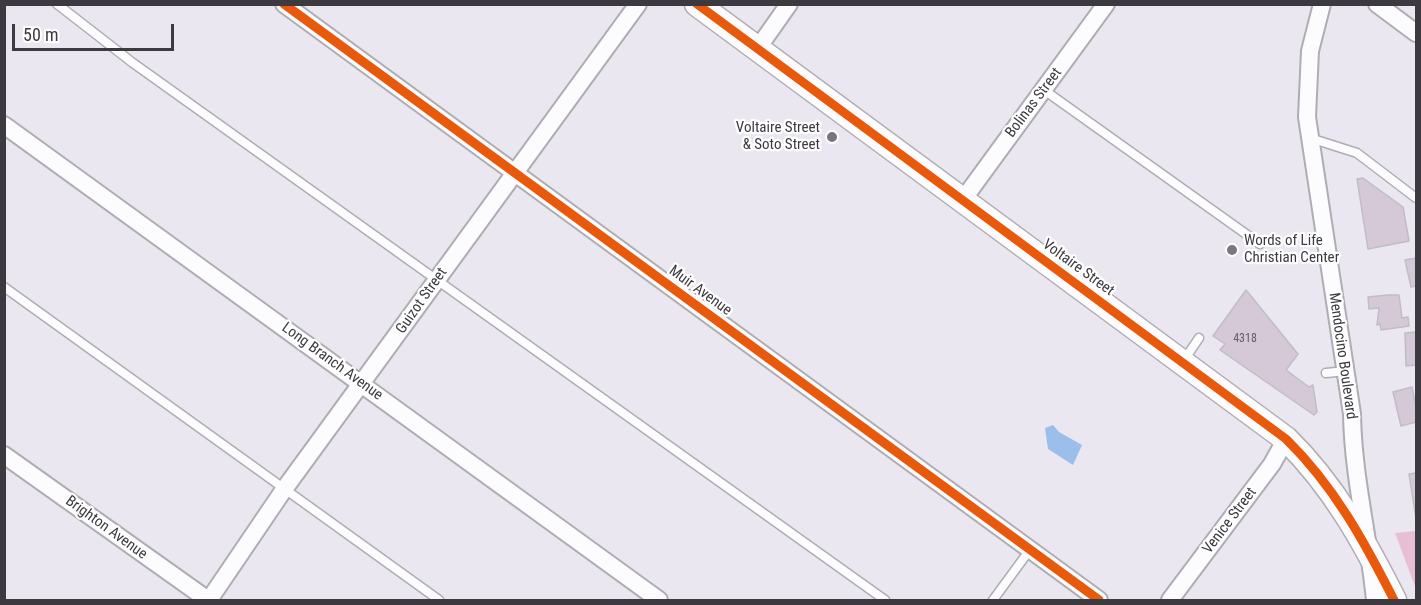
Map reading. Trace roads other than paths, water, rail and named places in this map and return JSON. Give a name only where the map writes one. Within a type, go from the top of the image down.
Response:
[{"type":"main road","name":"Voltaire Street","points":[[697,4],[1286,439],[1312,465],[1333,492],[1370,552],[1394,600]]},
{"type":"street","name":"Muir Avenue","points":[[284,4],[1099,600]]},
{"type":"street","name":"Guizot Street","points":[[209,600],[285,488],[638,4]]},
{"type":"street","points":[[758,48],[789,4]]},
{"type":"street","name":"Bolinas Street","points":[[962,201],[1106,4]]},
{"type":"street","name":"Mendocino Boulevard","points":[[1322,4],[1308,68],[1306,100],[1352,414],[1352,443],[1370,552],[1375,600]]},
{"type":"street","points":[[1377,4],[1416,33]]},
{"type":"street","name":"Long Branch Avenue","points":[[4,125],[659,600]]},
{"type":"street","name":"Venice Street","points":[[1170,600],[1272,464],[1286,439]]},
{"type":"street","name":"Brighton Avenue","points":[[4,455],[209,600]]},
{"type":"lane","points":[[57,4],[133,63],[885,600]]},
{"type":"lane","points":[[1044,90],[1260,244]]},
{"type":"lane","points":[[1310,138],[1357,153],[1416,198]]},
{"type":"lane","points":[[4,287],[439,600]]},
{"type":"lane","points":[[1182,363],[1199,338]]},
{"type":"lane","points":[[1326,373],[1346,372]]},
{"type":"lane","points":[[993,600],[1029,551]]},
{"type":"water","points":[[1053,425],[1059,432],[1082,445],[1073,465],[1048,449],[1045,428]]},
{"type":"place","name":"Voltaire Street & Soto Street","points":[[832,137]]},
{"type":"place","name":"Words of Life Christian Center","points":[[1232,250]]}]
